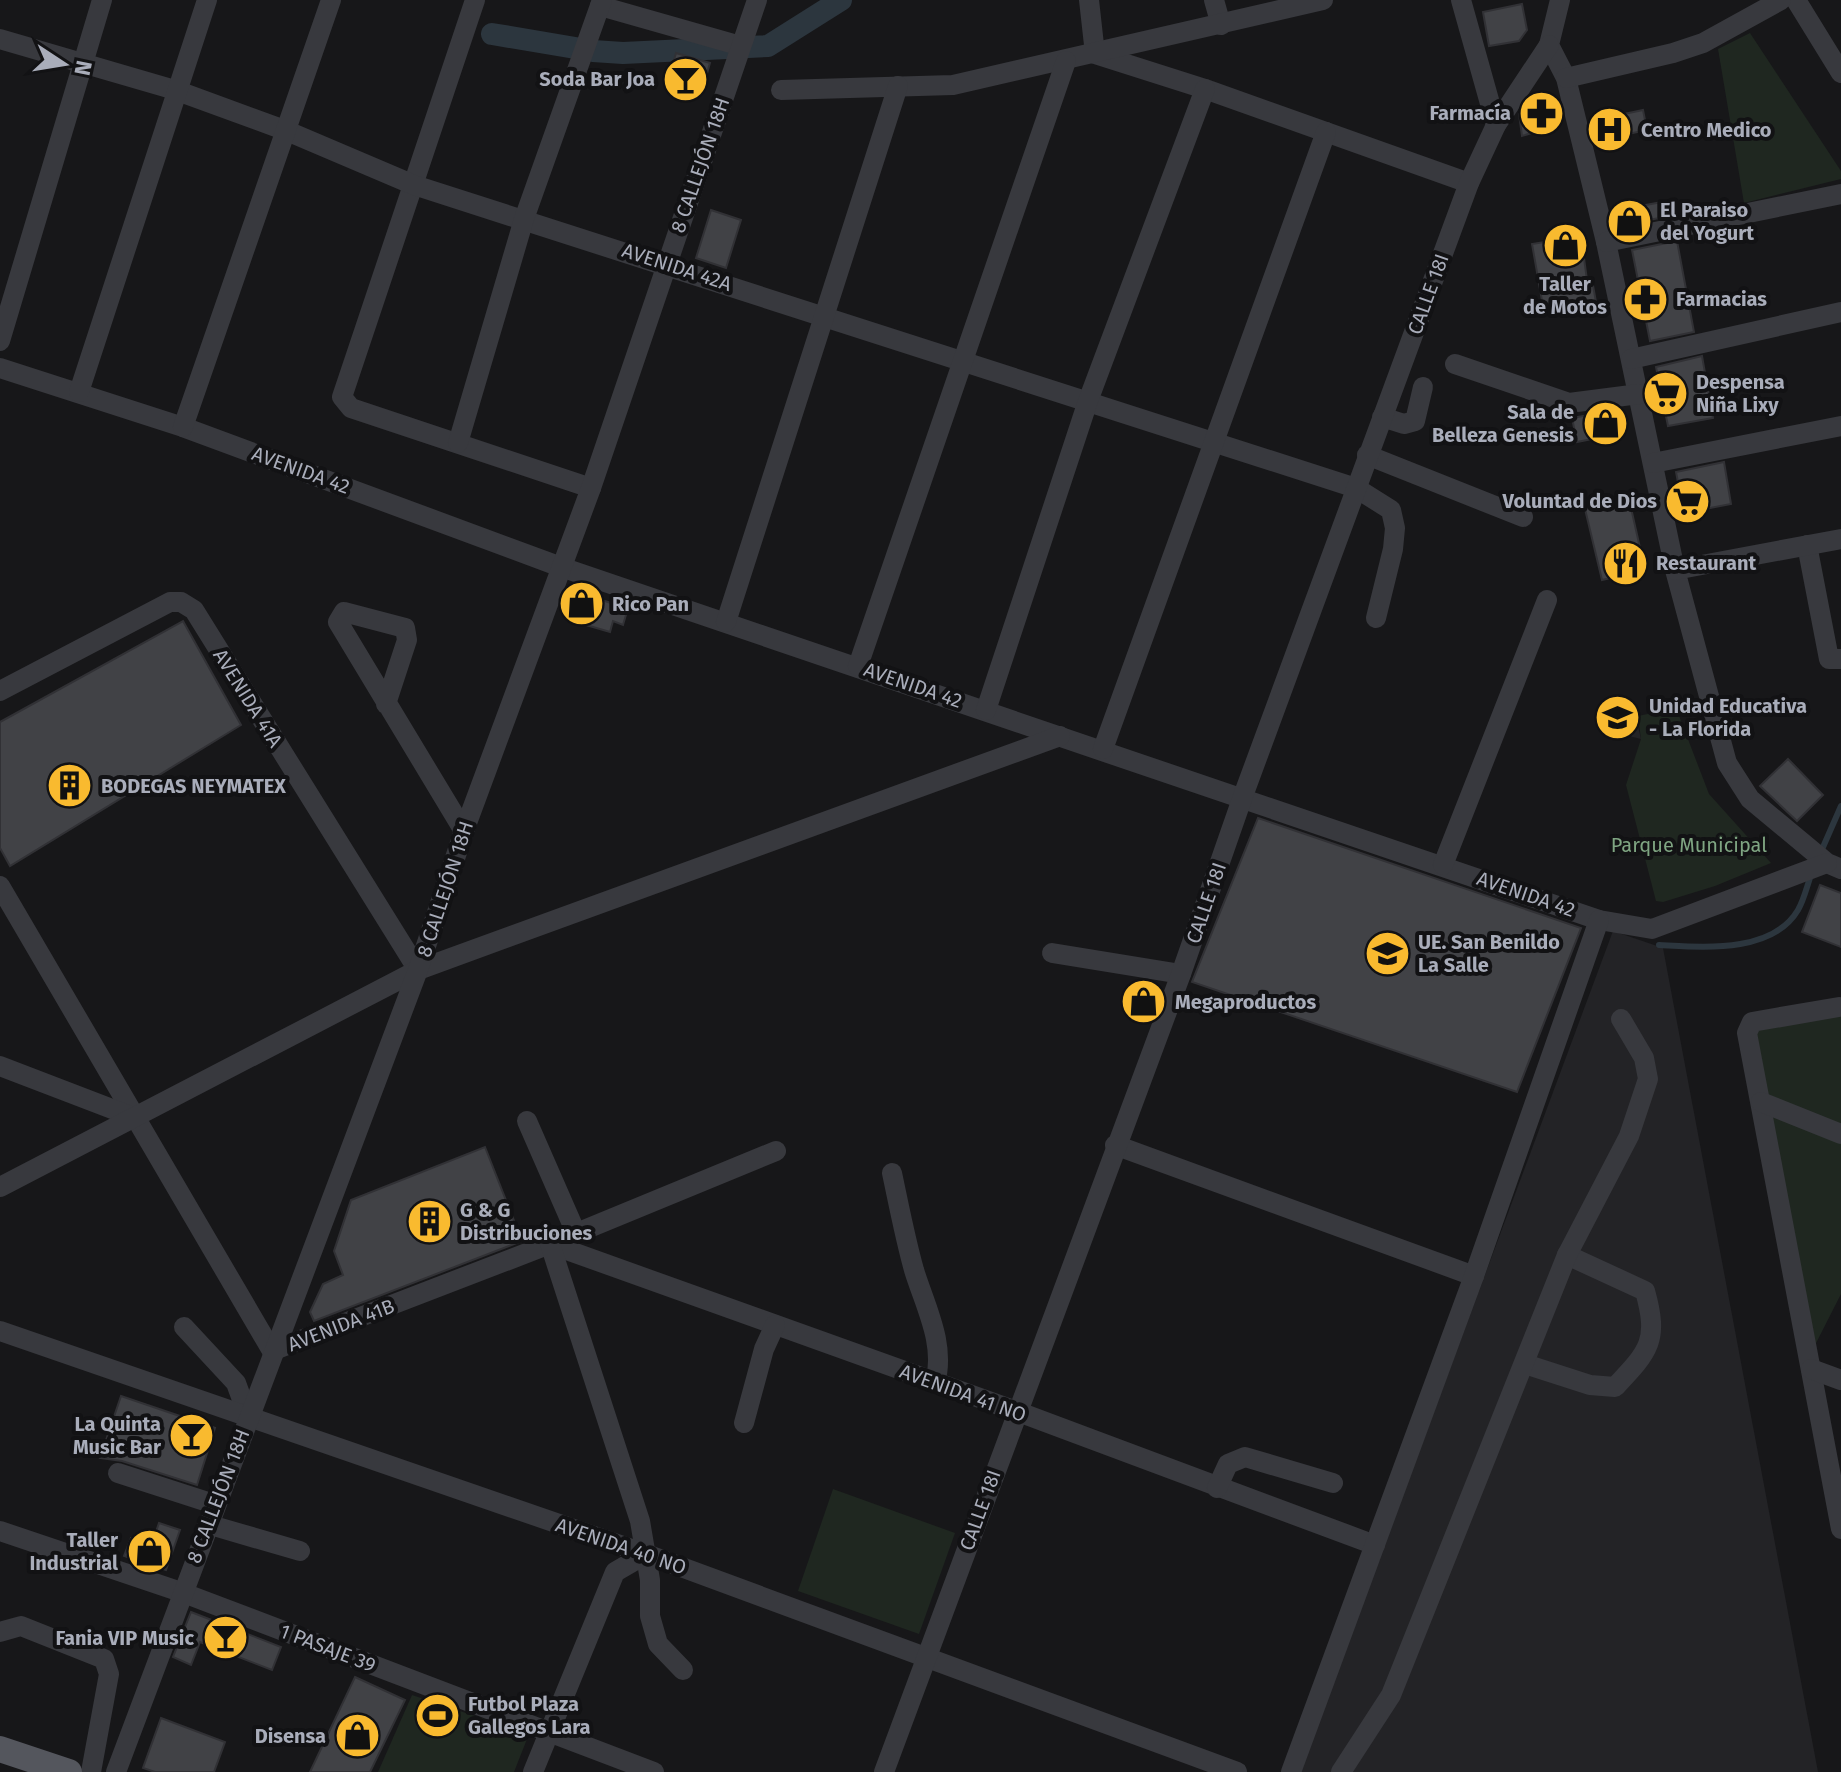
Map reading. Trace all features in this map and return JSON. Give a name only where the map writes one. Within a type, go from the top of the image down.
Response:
[{"type":"main road","points":[[0,1749],[69,1772]]},
{"type":"street","points":[[0,341],[102,0]]},
{"type":"street","points":[[79,392],[175,90],[207,0]]},
{"type":"street","points":[[183,427],[331,0]]},
{"type":"street","name":"8 CALLEJÓN 18H","points":[[116,1772],[214,1504],[418,970],[464,831],[591,488],[757,0]]},
{"type":"street","points":[[1089,0],[1095,54]]},
{"type":"street","points":[[1214,0],[1221,25]]},
{"type":"street","points":[[781,90],[953,85],[1323,0]]},
{"type":"street","points":[[1461,0],[1496,125]]},
{"type":"street","name":"CALLE 18I","points":[[884,1772],[1181,974],[1367,455],[1469,183],[1496,125],[1549,45],[1560,0]]},
{"type":"street","points":[[1566,78],[1703,43],[1781,0]]},
{"type":"street","points":[[1796,0],[1841,73]]},
{"type":"street","points":[[472,2],[342,397],[351,408],[591,488]]},
{"type":"street","points":[[458,443],[524,219],[601,3],[741,46]]},
{"type":"street","name":"AVENIDA 42A","points":[[0,39],[175,90],[287,131],[414,185],[666,263],[1356,488],[1391,510],[1395,528],[1376,618]]},
{"type":"street","points":[[1549,45],[1566,78],[1606,242],[1675,570],[1727,763],[1750,799],[1834,866]]},
{"type":"street","points":[[1095,54],[1205,89],[1469,183]]},
{"type":"street","points":[[858,666],[1066,61]]},
{"type":"street","points":[[726,622],[822,314],[898,86]]},
{"type":"street","points":[[986,710],[1088,401],[1205,89]]},
{"type":"street","points":[[1103,749],[1326,132]]},
{"type":"street","points":[[1606,242],[1841,194]]},
{"type":"street","points":[[1631,359],[1841,312]]},
{"type":"street","points":[[1455,364],[1569,403],[1639,394]]},
{"type":"street","name":"AVENIDA 42","points":[[2,370],[183,427],[561,567],[1243,796],[1599,920],[1652,929],[1834,866]]},
{"type":"street","points":[[1382,417],[1404,424],[1415,421],[1423,387]]},
{"type":"street","points":[[1653,463],[1841,426]]},
{"type":"street","points":[[1367,455],[1523,517]]},
{"type":"street","points":[[1675,570],[1841,539]]},
{"type":"street","points":[[1807,545],[1829,659],[1841,659]]},
{"type":"street","points":[[1443,865],[1547,600]]},
{"type":"street","name":"AVENIDA 41A","points":[[0,691],[170,602],[181,602],[194,610],[418,970]]},
{"type":"street","points":[[386,704],[407,640],[405,628],[344,612],[338,622],[386,704],[464,831]]},
{"type":"street","points":[[0,1187],[418,970],[1060,736]]},
{"type":"street","name":"AVENIDA 41B","points":[[1,889],[272,1351],[550,1244],[776,1151]]},
{"type":"street","points":[[1291,1772],[1474,1276],[1599,920]]},
{"type":"street","points":[[1052,953],[1181,974]]},
{"type":"street","points":[[1840,1006],[1752,1022],[1747,1027],[1838,1499],[1841,1529]]},
{"type":"street","points":[[1341,1772],[1391,1695],[1567,1255],[1629,1136],[1648,1079],[1644,1058],[1621,1019]]},
{"type":"street","points":[[0,1066],[133,1117]]},
{"type":"street","points":[[1761,1102],[1841,1134]]},
{"type":"street","points":[[527,1121],[576,1233]]},
{"type":"street","points":[[1115,1145],[1474,1276]]},
{"type":"street","points":[[892,1173],[904,1231],[932,1321],[940,1365],[935,1383]]},
{"type":"street","points":[[550,1244],[640,1521],[650,1580],[650,1616],[658,1644],[683,1670]]},
{"type":"street","name":"AVENIDA 41 NO","points":[[550,1244],[1016,1411],[1375,1545]]},
{"type":"street","points":[[1525,1364],[1590,1385],[1615,1387],[1644,1357],[1654,1323],[1645,1291],[1567,1255]]},
{"type":"street","points":[[744,1423],[764,1349],[775,1325]]},
{"type":"street","points":[[184,1327],[236,1383],[248,1416]]},
{"type":"street","name":"AVENIDA 40 NO","points":[[0,1331],[646,1554],[927,1655],[1237,1772]]},
{"type":"street","points":[[1811,1369],[1841,1380]]},
{"type":"street","points":[[1217,1488],[1228,1464],[1245,1457],[1333,1483]]},
{"type":"street","points":[[118,1473],[214,1504]]},
{"type":"street","points":[[207,1524],[300,1551]]},
{"type":"street","name":"1 PASAJE 39","points":[[0,1531],[181,1592],[654,1772]]},
{"type":"street","points":[[533,1772],[615,1572],[646,1554]]},
{"type":"street","points":[[0,1632],[21,1626],[104,1659],[109,1674],[91,1772]]},
{"type":"shaded area","name":"Unidad Educativa - La Florida","points":[[1602,701],[1634,709],[1641,739],[1597,728]]},
{"type":"shaded area","points":[[1613,931],[1663,948],[1818,1772],[1300,1772]]},
{"type":"green space","points":[[1750,33],[1841,171],[1841,179],[1744,203],[1718,49]]},
{"type":"green space","name":"Parque Municipal","points":[[1676,708],[1709,794],[1771,863],[1715,886],[1663,902],[1656,901],[1626,785],[1641,739],[1638,716]]},
{"type":"green space","points":[[1841,1017],[1841,1294],[1811,1353],[1752,1027]]},
{"type":"green space","points":[[833,1489],[955,1533],[919,1634],[798,1591]]},
{"type":"green space","name":"Futbol Plaza Gallegos Lara","points":[[412,1695],[529,1734],[514,1772],[378,1772]]},
{"type":"building","points":[[1522,4],[1527,30],[1519,41],[1489,46],[1483,12]]},
{"type":"building","points":[[676,53],[710,63],[701,94],[667,84]]},
{"type":"building","points":[[1554,104],[1560,124],[1522,136],[1519,114]]},
{"type":"building","points":[[1643,110],[1647,130],[1609,138],[1605,118]]},
{"type":"building","points":[[1662,202],[1665,217],[1627,224],[1624,209]]},
{"type":"building","points":[[711,210],[741,220],[726,268],[696,258]]},
{"type":"building","points":[[1581,236],[1587,280],[1592,280],[1596,302],[1544,312],[1532,244]]},
{"type":"building","points":[[1677,241],[1694,332],[1650,341],[1632,250]]},
{"type":"building","points":[[1702,356],[1713,418],[1668,426],[1656,367]]},
{"type":"building","points":[[1617,410],[1622,433],[1577,442],[1572,418]]},
{"type":"building","points":[[1724,462],[1731,504],[1684,513],[1676,472]]},
{"type":"building","points":[[1629,499],[1645,570],[1602,580],[1585,509]]},
{"type":"building","points":[[578,593],[628,608],[623,625],[613,621],[610,632],[569,620]]},
{"type":"building","name":"BODEGAS NEYMATEX","points":[[183,621],[241,725],[10,866],[0,848],[0,722]]},
{"type":"building","points":[[1788,759],[1823,795],[1797,821],[1760,786]]},
{"type":"building","name":"UE. San Benildo La Salle","points":[[1258,818],[1581,928],[1517,1092],[1192,982]]},
{"type":"building","points":[[1820,885],[1841,893],[1841,947],[1802,932]]},
{"type":"building","name":"G & G Distribuciones","points":[[485,1147],[522,1241],[314,1321],[310,1312],[323,1284],[343,1275],[334,1251],[351,1200]]},
{"type":"building","points":[[121,1396],[215,1428],[197,1485],[122,1461],[100,1458]]},
{"type":"building","name":"Taller Industrial","points":[[159,1523],[180,1530],[166,1570],[124,1556],[131,1538],[151,1546]]},
{"type":"building","name":"Fania VIP Music","points":[[191,1612],[281,1647],[272,1670],[200,1642],[191,1665],[173,1657]]},
{"type":"building","name":"Disensa","points":[[355,1677],[405,1700],[370,1772],[310,1772]]},
{"type":"building","points":[[161,1718],[225,1742],[214,1772],[155,1772],[143,1768]]},
{"type":"waterway","points":[[492,34],[623,53],[768,46],[841,0]]},
{"type":"waterway","points":[[1820,854],[1841,806]]},
{"type":"waterway","points":[[1659,945],[1735,945],[1771,934],[1786,924],[1798,910],[1811,875]]},
{"type":"place","name":"Soda Bar Joa","points":[[686,79]]},
{"type":"place","name":"Farmacía","points":[[1542,113]]},
{"type":"place","name":"Centro Medico","points":[[1610,130]]},
{"type":"place","name":"El Paraiso del Yogurt","points":[[1629,222]]},
{"type":"place","name":"Taller de Motos","points":[[1565,245]]},
{"type":"place","name":"Farmacias","points":[[1645,299]]},
{"type":"place","name":"Despensa Niña Lixy","points":[[1665,393]]},
{"type":"place","name":"Sala de Belleza Genesis","points":[[1605,423]]},
{"type":"place","name":"Voluntad de Dios","points":[[1688,501]]},
{"type":"place","name":"Restaurant","points":[[1625,563]]},
{"type":"place","name":"Rico Pan","points":[[581,604]]},
{"type":"place","name":"Unidad Educativa - La Florida","points":[[1618,718]]},
{"type":"place","name":"BODEGAS NEYMATEX","points":[[70,786]]},
{"type":"place","name":"UE. San Benildo La Salle","points":[[1387,954]]},
{"type":"place","name":"Megaproductos","points":[[1144,1002]]},
{"type":"place","name":"G & G Distribuciones","points":[[429,1221]]},
{"type":"place","name":"La Quinta Music Bar","points":[[192,1435]]},
{"type":"place","name":"Taller Industrial","points":[[149,1551]]},
{"type":"place","name":"Fania VIP Music","points":[[225,1638]]},
{"type":"place","name":"Futbol Plaza Gallegos Lara","points":[[437,1715]]},
{"type":"place","name":"Disensa","points":[[357,1736]]}]
